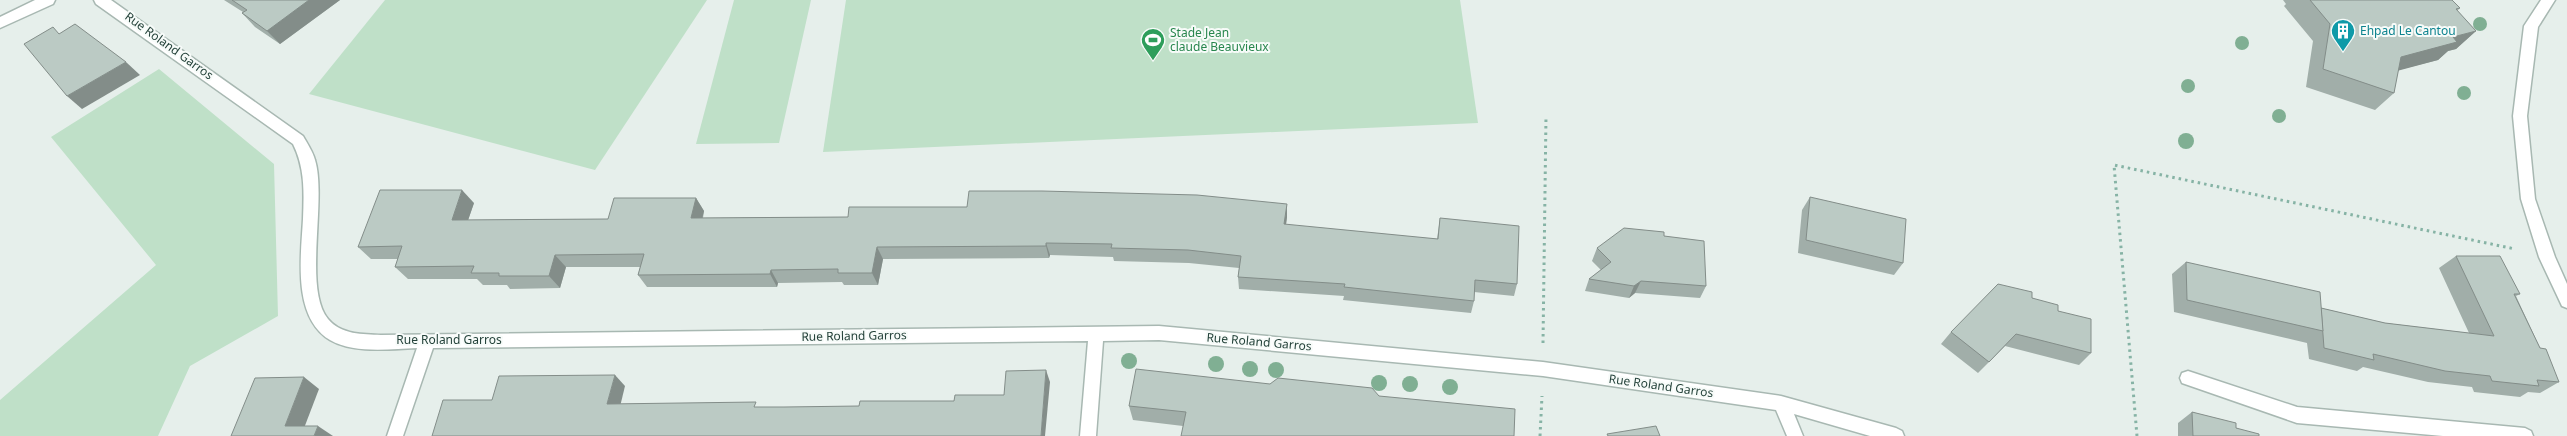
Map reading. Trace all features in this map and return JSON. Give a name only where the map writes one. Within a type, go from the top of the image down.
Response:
[{"type":"street","points":[[0,23],[48,0]]},
{"type":"street","name":"Rue Roland Garros","points":[[102,0],[298,140],[308,161],[310,295],[320,320],[335,335],[358,340],[428,341],[1159,333],[1543,368],[1781,403],[1896,436]]},
{"type":"street","points":[[2548,0],[2531,26],[2520,116],[2528,199],[2547,257],[2567,301]]},
{"type":"street","points":[[1088,436],[1096,334]]},
{"type":"street","points":[[395,436],[428,341]]},
{"type":"street","points":[[2188,378],[2297,415],[2525,436]]},
{"type":"street","points":[[1781,403],[1795,436]]},
{"type":"path","points":[[1540,436],[1543,368],[1546,116]]},
{"type":"path","points":[[2137,436],[2114,165],[2547,257]]},
{"type":"green space","points":[[385,0],[707,0],[595,170],[309,94]]},
{"type":"green space","points":[[734,0],[811,0],[779,143],[696,144]]},
{"type":"green space","name":"Stade Jean claude Beauvieux","points":[[846,0],[1460,0],[1478,123],[823,152]]},
{"type":"green space","points":[[159,69],[274,164],[278,316],[190,366],[158,436],[0,436],[0,400],[156,265],[51,137]]},
{"type":"building","points":[[232,0],[309,0],[267,31],[242,13],[247,10]]},
{"type":"building","points":[[2310,0],[2452,0],[2460,8],[2456,9],[2476,31],[2453,37],[2457,42],[2401,57],[2394,93],[2323,69],[2330,24]]},
{"type":"building","points":[[75,24],[126,62],[67,96],[24,44],[53,27],[59,34]]},
{"type":"building","points":[[380,190],[462,190],[452,220],[608,219],[614,198],[696,198],[691,218],[848,217],[849,207],[967,207],[969,191],[1197,195],[1287,204],[1284,224],[1438,239],[1440,218],[1519,226],[1517,284],[1475,280],[1474,301],[1344,287],[1345,284],[1238,277],[1241,256],[1188,250],[1111,248],[1112,244],[1046,243],[1046,246],[877,247],[872,273],[838,273],[838,269],[771,270],[770,274],[638,275],[644,254],[555,255],[549,276],[499,276],[499,273],[471,273],[474,266],[395,267],[402,246],[358,247]]},
{"type":"building","points":[[1810,197],[1906,219],[1903,263],[1806,240]]},
{"type":"building","points":[[1624,228],[1664,232],[1664,236],[1704,241],[1706,286],[1641,281],[1634,286],[1589,279],[1611,262],[1597,248]]},
{"type":"building","points":[[2456,256],[2500,256],[2520,294],[2514,294],[2540,348],[2546,349],[2559,382],[2537,380],[2539,386],[2492,381],[2490,376],[2445,371],[2373,354],[2374,360],[2324,348],[2321,308],[2385,323],[2494,336]]},
{"type":"building","points":[[2186,262],[2320,292],[2323,331],[2187,300]]},
{"type":"building","points":[[1998,284],[2032,292],[2032,298],[2058,305],[2058,311],[2091,319],[2091,353],[2016,334],[1989,362],[1951,332]]},
{"type":"building","points":[[1136,369],[1270,384],[1278,378],[1372,388],[1379,396],[1515,409],[1514,436],[1181,436],[1186,412],[1129,406]]},
{"type":"building","points":[[1046,370],[1041,436],[432,436],[443,400],[492,400],[499,376],[615,375],[607,404],[756,402],[754,407],[784,407],[859,406],[860,401],[954,401],[955,395],[1004,395],[1006,371]]},
{"type":"building","points":[[304,377],[285,426],[318,426],[314,436],[231,436],[255,378]]},
{"type":"building","points":[[2192,412],[2236,423],[2236,428],[2259,434],[2259,436],[2193,436]]},
{"type":"building","points":[[1656,426],[1660,436],[1608,436],[1607,434]]},
{"type":"place","name":"Ehpad Le Cantou","points":[[2343,52]]},
{"type":"place","name":"Stade Jean claude Beauvieux","points":[[1153,61]]}]
